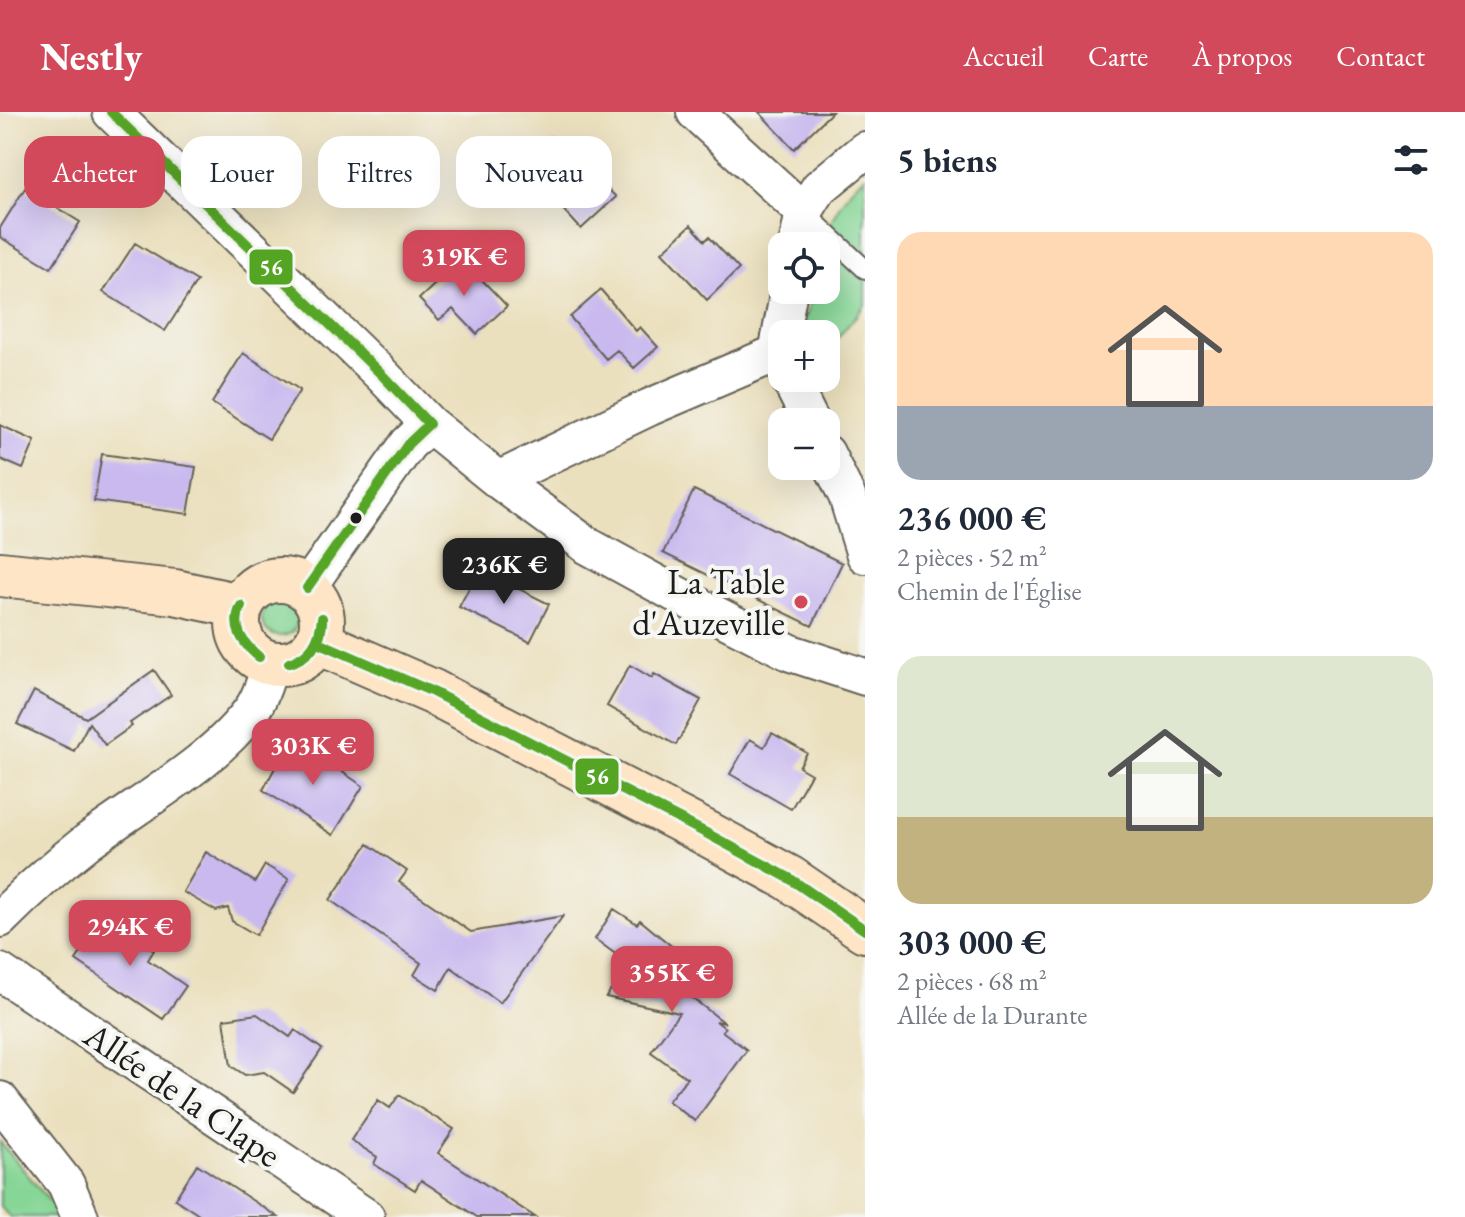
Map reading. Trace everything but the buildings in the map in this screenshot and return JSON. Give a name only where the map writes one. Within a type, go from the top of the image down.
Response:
[{"type":"street","points":[[111,112],[429,424],[498,480],[588,546],[685,599],[791,653],[865,677]]},
{"type":"street","points":[[695,112],[800,229],[819,188],[865,150]]},
{"type":"street","points":[[498,480],[650,407],[768,369]]},
{"type":"street","points":[[307,588],[408,444],[429,424]]},
{"type":"street","points":[[839,480],[865,555]]},
{"type":"street","points":[[0,574],[175,592],[240,606]]},
{"type":"street","points":[[282,579],[307,588],[322,613],[322,627],[318,642],[306,655],[293,662],[271,663],[263,661],[246,648],[239,635],[237,620],[240,606],[254,588],[267,581],[282,579]]},
{"type":"street","points":[[318,642],[433,692],[706,833],[789,878],[865,930]]},
{"type":"street","points":[[0,919],[86,843],[202,759],[240,724],[255,705],[271,663]]},
{"type":"street","name":"Allée de la Clape","points":[[0,972],[366,1217]]},
{"type":"street","points":[[0,1100],[66,1184],[80,1217]]},
{"type":"lane","points":[[800,229],[865,269]]},
{"type":"green space","points":[[865,176],[865,305],[840,335],[840,320],[806,320],[810,304],[840,304],[840,232],[827,232],[838,207]]},
{"type":"green space","points":[[280,600],[293,605],[298,618],[293,631],[280,636],[267,631],[262,618],[267,605]]},
{"type":"green space","points":[[0,1142],[58,1211],[58,1217],[10,1217],[0,1207]]},
{"type":"transit line","name":"56","points":[[111,112],[429,424]]},
{"type":"transit line","name":"56","points":[[307,588],[408,444],[429,424]]},
{"type":"transit line","name":"56","points":[[241,606],[237,621],[240,634],[259,657]]},
{"type":"transit line","name":"56","points":[[289,663],[313,646],[322,618]]},
{"type":"transit line","name":"56","points":[[289,663],[303,657],[314,646],[322,618]]},
{"type":"transit line","name":"56","points":[[318,642],[433,692],[706,833],[789,878],[865,930]]},
{"type":"place","name":"La Table d'Auzeville","points":[[801,602]]}]
